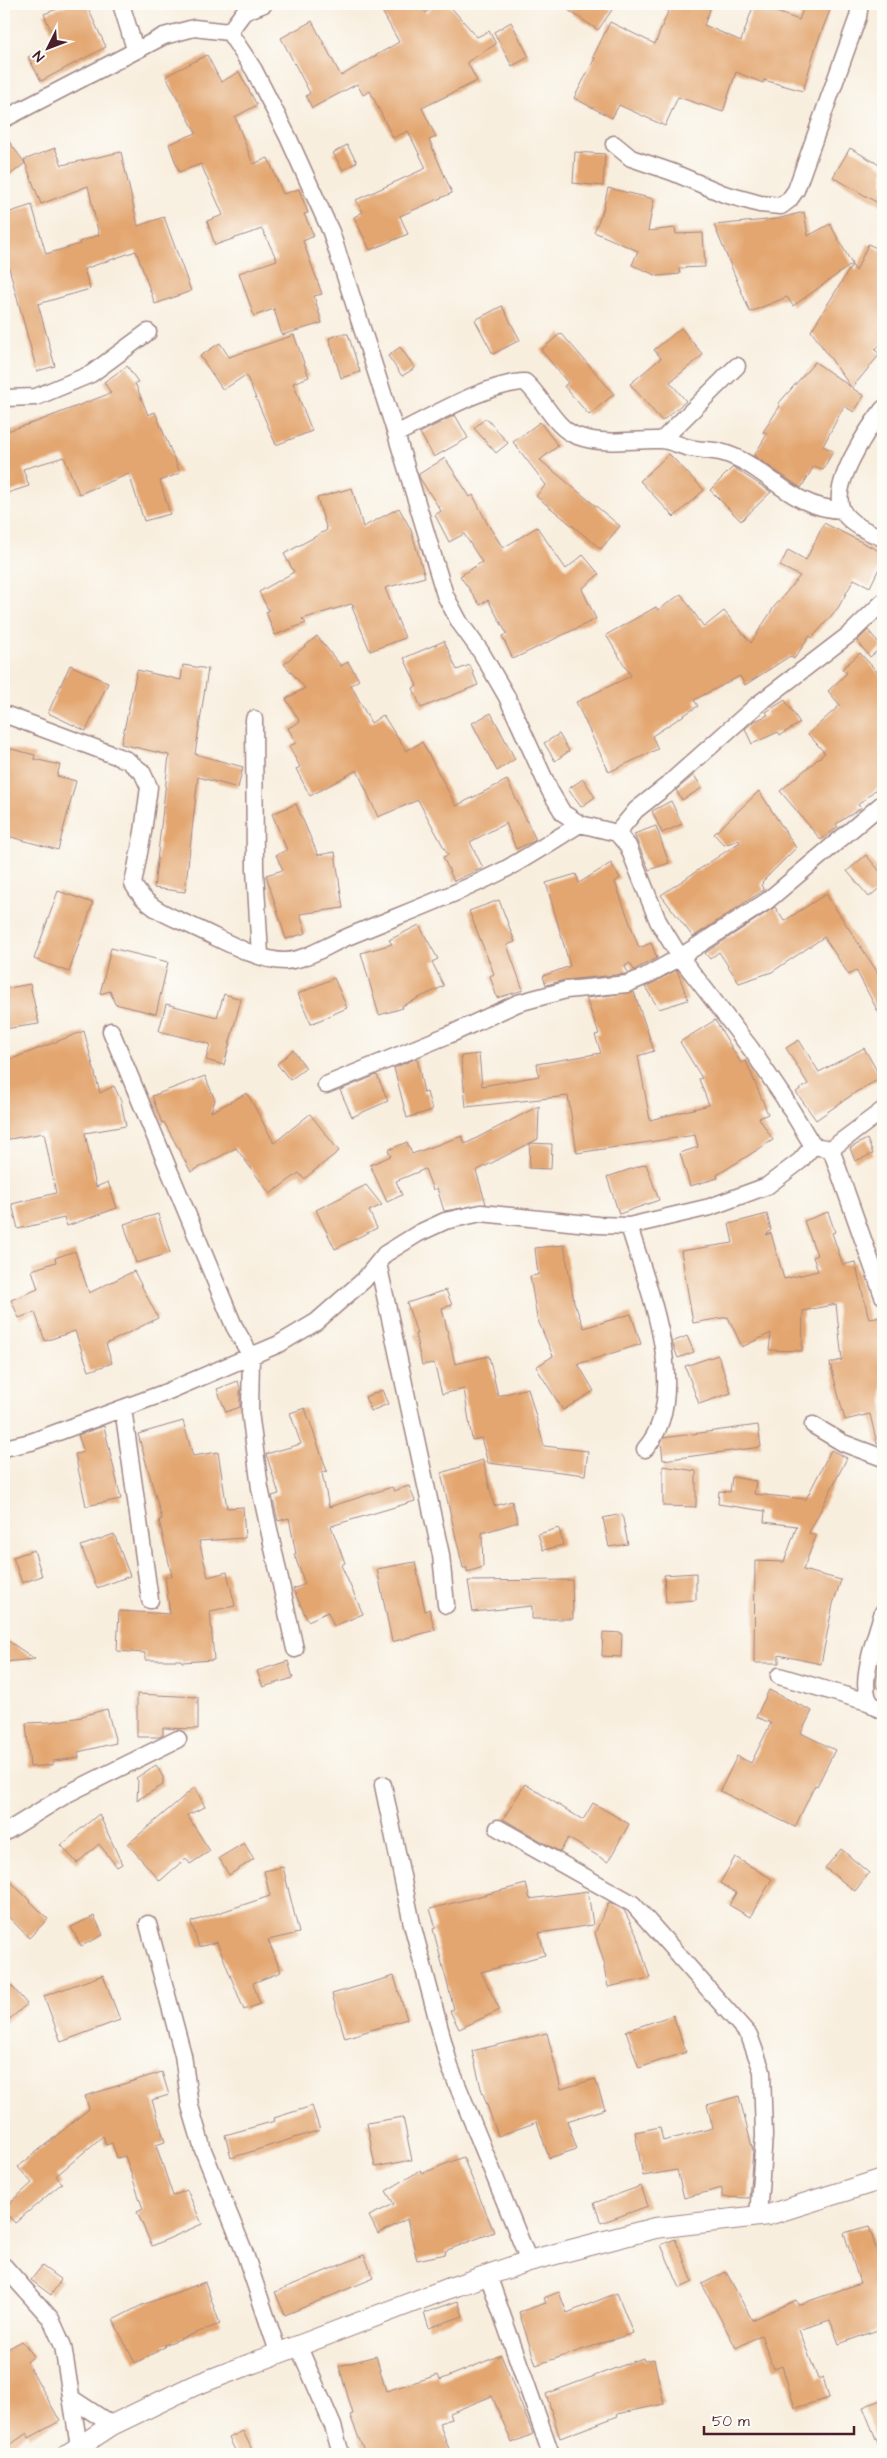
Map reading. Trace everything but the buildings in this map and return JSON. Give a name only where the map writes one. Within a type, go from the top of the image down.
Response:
[{"type":"street","points":[[121,4],[135,49]]},
{"type":"street","points":[[229,32],[245,8],[264,4]]},
{"type":"street","points":[[614,144],[631,158],[672,172],[724,194],[760,204],[781,206],[789,200],[796,190],[858,17],[860,4]]},
{"type":"street","points":[[4,120],[135,49],[164,36],[194,28],[229,32]]},
{"type":"street","points":[[229,32],[254,70],[288,137],[331,232],[445,595],[460,623],[481,652],[507,697],[550,791],[563,813],[580,824],[617,833],[628,846],[658,921],[680,957],[752,1048],[813,1146],[831,1149],[883,1110]]},
{"type":"street","points":[[4,398],[36,397],[91,374],[148,332]]},
{"type":"street","points":[[662,440],[737,366]]},
{"type":"street","points":[[396,434],[466,400],[510,383],[525,382],[537,392],[560,424],[576,436],[601,441],[662,440],[691,448],[720,452],[738,458],[786,492],[809,504],[824,509],[842,510]]},
{"type":"street","points":[[883,409],[859,442],[848,468],[841,492],[842,510],[851,521],[883,538]]},
{"type":"street","points":[[617,833],[636,810],[665,787],[757,705],[851,633],[883,602]]},
{"type":"street","points":[[4,714],[127,760],[142,772],[149,787],[133,884],[141,898],[156,910],[260,955],[283,961],[301,958],[432,904],[502,871],[580,824]]},
{"type":"street","points":[[254,719],[255,870],[260,955]]},
{"type":"street","points":[[326,1085],[453,1033],[518,1003],[566,990],[627,984],[680,957],[768,901],[883,803]]},
{"type":"street","points":[[112,1031],[234,1326],[251,1356],[250,1412],[260,1488],[296,1649]]},
{"type":"street","points":[[4,1448],[31,1442],[123,1408],[278,1344],[316,1322],[364,1280],[385,1254],[419,1233],[445,1221],[481,1213],[598,1225],[629,1226],[710,1208],[767,1186],[800,1161],[813,1146]]},
{"type":"street","points":[[831,1149],[883,1296]]},
{"type":"street","points":[[629,1226],[660,1336],[667,1375],[662,1420],[655,1438],[645,1449]]},
{"type":"street","points":[[378,1263],[442,1555],[446,1605]]},
{"type":"street","points":[[123,1408],[150,1600]]},
{"type":"street","points":[[813,1425],[843,1443],[883,1458]]},
{"type":"street","points":[[877,1707],[866,1692],[867,1676],[883,1612]]},
{"type":"street","points":[[778,1676],[877,1707]]},
{"type":"street","points":[[4,1833],[69,1793],[178,1739]]},
{"type":"street","points":[[383,1785],[412,1924],[450,2067],[529,2261]]},
{"type":"street","points":[[498,1828],[634,1904],[749,2036],[762,2072],[764,2136],[758,2216]]},
{"type":"street","points":[[148,1924],[182,2055],[190,2106],[203,2150],[244,2251],[278,2352]]},
{"type":"street","points":[[74,2451],[112,2425],[193,2386],[278,2352],[529,2261],[655,2228],[768,2214],[883,2179]]},
{"type":"street","points":[[4,2266],[51,2319],[63,2346],[71,2398],[74,2451]]},
{"type":"street","points":[[488,2275],[550,2454]]},
{"type":"street","points":[[298,2345],[333,2426],[342,2454]]},
{"type":"street","points":[[71,2398],[112,2425]]}]
